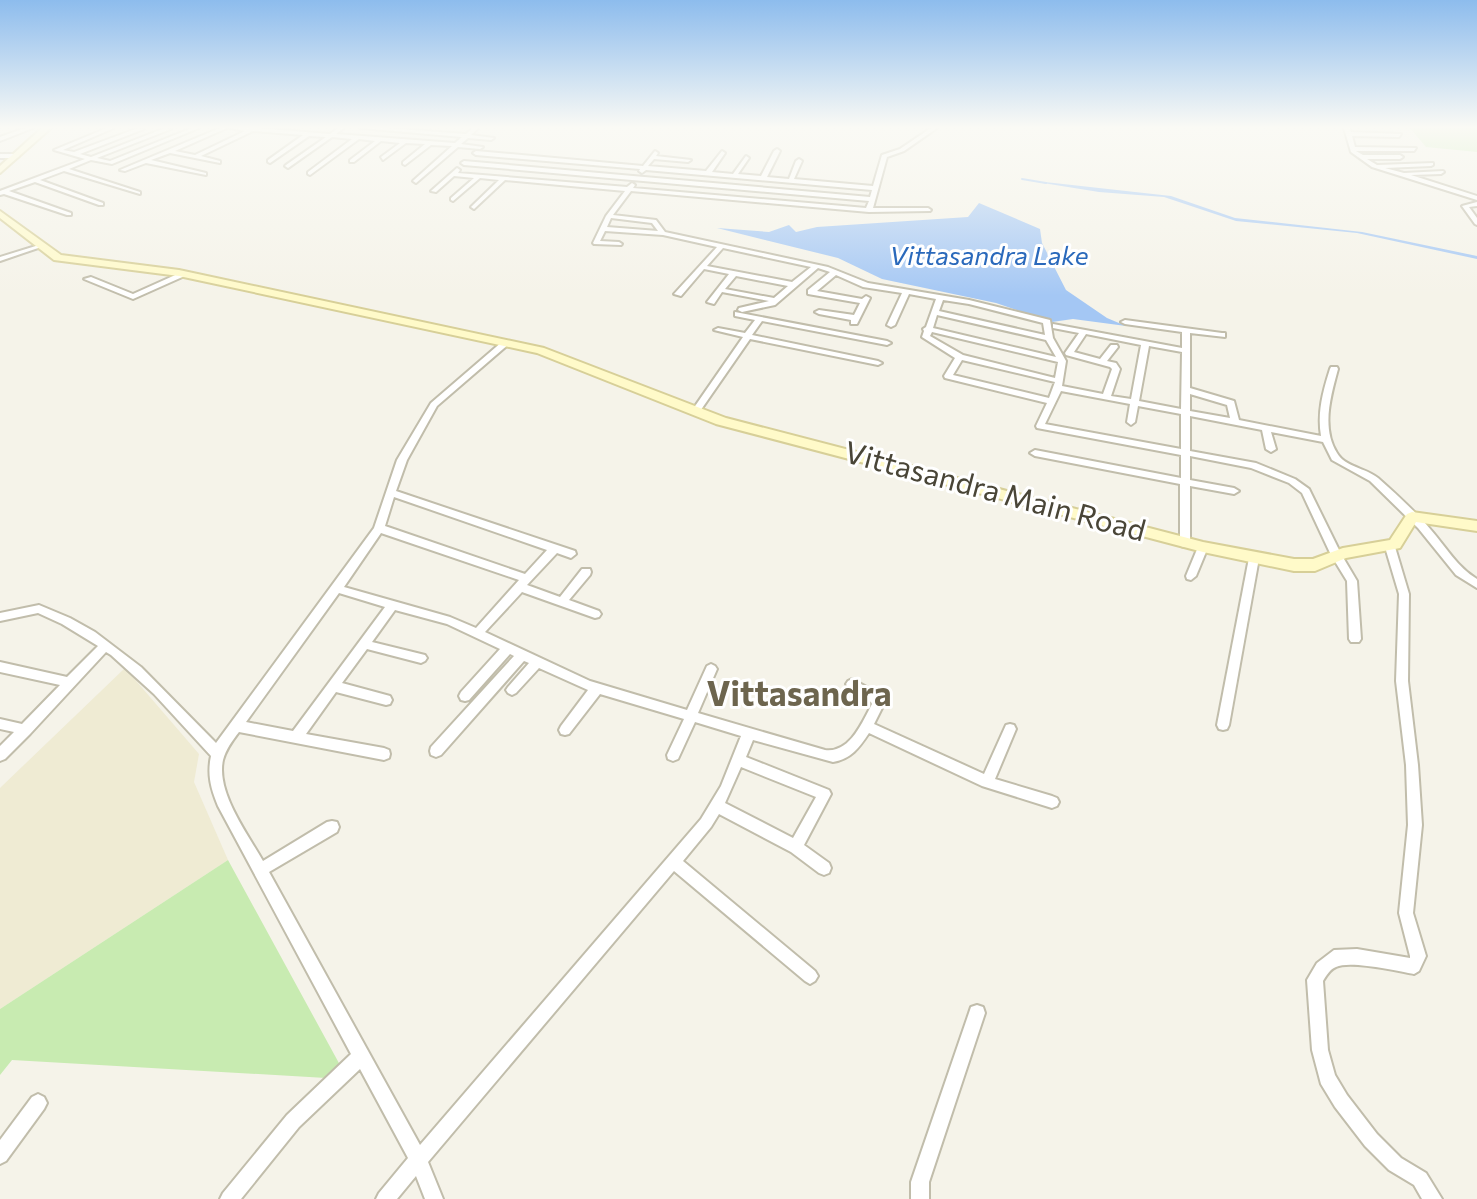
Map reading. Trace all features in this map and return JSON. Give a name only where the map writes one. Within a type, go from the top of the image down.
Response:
[{"type":"street","points":[[2,193],[28,184]]},
{"type":"street","points":[[45,184],[101,204]]},
{"type":"street","points":[[110,184],[138,193]]},
{"type":"street","points":[[434,191],[442,184]]},
{"type":"street","points":[[453,199],[470,184]]},
{"type":"street","points":[[474,207],[498,184]]},
{"type":"street","points":[[560,184],[869,210],[928,210]]},
{"type":"street","points":[[619,244],[596,243],[609,216],[633,184]]},
{"type":"street","points":[[694,184],[871,199]]},
{"type":"street","points":[[832,184],[874,188]]},
{"type":"street","points":[[869,210],[875,184]]},
{"type":"street","points":[[1427,184],[1477,201]]},
{"type":"street","points":[[123,188],[132,185]]},
{"type":"street","points":[[2,193],[69,214]]},
{"type":"street","points":[[1477,201],[1465,206],[1477,223]]},
{"type":"street","name":"Vittasandra Main Road","points":[[0,214],[54,257],[185,274],[558,356],[695,412],[1185,543],[1309,566],[1336,555],[1390,547]]},
{"type":"street","points":[[609,216],[654,221],[663,233]]},
{"type":"street","points":[[603,229],[663,233],[836,271],[872,286],[940,297],[1047,322],[1049,338],[1062,361],[1058,384],[1039,422],[1042,427],[1253,465],[1292,481],[1306,491],[1336,555],[1352,581],[1355,639]]},
{"type":"street","points":[[0,259],[41,246]]},
{"type":"street","points":[[678,294],[720,247]]},
{"type":"street","points":[[816,266],[775,300],[740,312],[887,343]]},
{"type":"street","points":[[702,267],[794,285]]},
{"type":"street","points":[[836,271],[811,292],[864,302]]},
{"type":"street","points":[[711,302],[734,273]]},
{"type":"street","points":[[88,279],[133,297],[185,274]]},
{"type":"street","points":[[819,312],[855,320],[872,286]]},
{"type":"street","points":[[721,290],[775,300]]},
{"type":"street","points":[[891,325],[906,292]]},
{"type":"street","points":[[940,297],[926,337],[960,357],[1106,397],[1327,440]]},
{"type":"street","points":[[781,322],[790,309]]},
{"type":"street","points":[[934,312],[1049,338]]},
{"type":"street","points":[[695,412],[760,318]]},
{"type":"street","points":[[1125,322],[1222,335]]},
{"type":"street","points":[[1056,326],[1187,351]]},
{"type":"street","points":[[927,329],[1062,361]]},
{"type":"street","points":[[718,330],[878,363]]},
{"type":"street","points":[[1185,543],[1186,330]]},
{"type":"street","points":[[1084,332],[1069,353],[1102,361],[1116,369],[1106,397]]},
{"type":"street","points":[[434,1199],[419,1161],[216,785],[214,763],[236,726],[379,528],[402,460],[434,405],[506,343]]},
{"type":"street","points":[[1131,422],[1137,404],[1145,344]]},
{"type":"street","points":[[1102,361],[1114,347]]},
{"type":"street","points":[[960,357],[948,376],[1049,401]]},
{"type":"street","points":[[1334,369],[1325,400],[1323,426],[1336,458],[1370,476],[1412,517],[1458,572],[1477,584]]},
{"type":"street","points":[[1186,390],[1231,403],[1235,423]]},
{"type":"street","points":[[1266,429],[1271,449]]},
{"type":"street","points":[[1035,453],[1234,491]]},
{"type":"street","points":[[390,492],[571,554]]},
{"type":"street","points":[[1412,517],[1477,526]]},
{"type":"street","points":[[1412,517],[1399,541],[1390,547],[1404,594],[1402,681],[1412,765],[1415,825],[1406,913],[1418,956],[1414,966],[1357,957],[1334,958],[1322,968],[1315,980],[1320,1050],[1327,1078],[1371,1140],[1395,1164],[1420,1179],[1433,1199]]},
{"type":"street","points":[[379,528],[524,583],[595,614]]},
{"type":"street","points":[[1191,576],[1203,547]]},
{"type":"street","points":[[478,633],[555,548]]},
{"type":"street","points":[[1223,725],[1254,558]]},
{"type":"street","points":[[562,602],[586,572]]},
{"type":"street","points":[[337,589],[450,621],[597,688],[834,758],[846,754],[867,726],[877,699],[852,684]]},
{"type":"street","points":[[298,735],[392,606]]},
{"type":"street","points":[[0,617],[39,609],[105,646],[140,671],[218,754]]},
{"type":"street","points":[[364,644],[421,658]]},
{"type":"street","points":[[0,755],[105,646]]},
{"type":"street","points":[[465,696],[508,648]]},
{"type":"street","points":[[436,751],[522,655]]},
{"type":"street","points":[[512,690],[537,662]]},
{"type":"street","points":[[0,667],[71,683]]},
{"type":"street","points":[[673,755],[711,669]]},
{"type":"street","points":[[334,686],[386,700]]},
{"type":"street","points":[[565,730],[597,688]]},
{"type":"street","points":[[0,724],[26,730]]},
{"type":"street","points":[[236,726],[298,735],[384,754]]},
{"type":"street","points":[[867,726],[987,782],[1052,802]]},
{"type":"street","points":[[987,782],[1010,729]]},
{"type":"street","points":[[385,1199],[675,863],[717,806],[749,733]]},
{"type":"street","points":[[738,760],[824,794],[796,847]]},
{"type":"street","points":[[717,806],[796,847],[824,868]]},
{"type":"street","points":[[260,870],[332,827]]},
{"type":"street","points":[[675,863],[810,976]]},
{"type":"street","points":[[920,1199],[920,1182],[977,1013]]},
{"type":"street","points":[[229,1199],[293,1121],[361,1056]]},
{"type":"street","points":[[0,1155],[38,1103]]},
{"type":"shaded area","points":[[125,668],[199,754],[194,782],[228,860],[0,1009],[0,788]]},
{"type":"green space","points":[[228,860],[340,1065],[326,1078],[12,1060],[0,1075],[0,1009]]},
{"type":"water","points":[[1049,184],[1171,196],[1235,218],[1362,232],[1477,256],[1477,259],[1357,233],[1236,221],[1164,197]]},
{"type":"water","name":"Vittasandra Lake","points":[[979,203],[1040,229],[1042,243],[1066,290],[1107,318],[1126,326],[1073,319],[1052,322],[996,303],[882,279],[838,258],[717,228],[769,232],[789,225],[796,232],[817,227],[968,217]]},
{"type":"district","name":"Vittasandra","points":[[799,694]]}]
